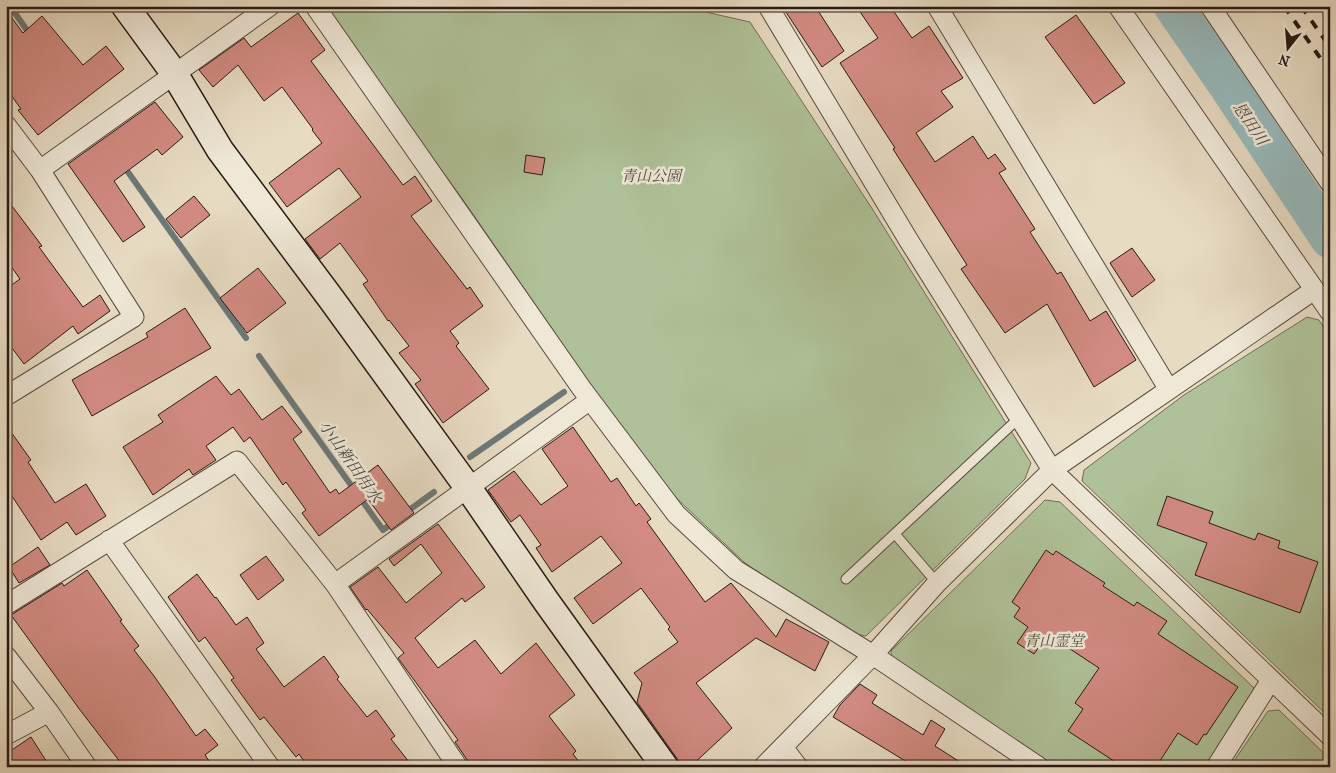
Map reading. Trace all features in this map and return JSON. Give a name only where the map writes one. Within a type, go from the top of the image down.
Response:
[{"type":"street","points":[[125,6],[174,73],[220,150],[469,489],[546,601],[665,767]]},
{"type":"street","points":[[40,170],[270,6]]},
{"type":"street","points":[[315,6],[590,400],[676,514],[736,570],[873,656],[1039,767]]},
{"type":"street","points":[[768,6],[909,241],[1052,470],[1330,736]]},
{"type":"street","points":[[936,6],[1168,388]]},
{"type":"street","points":[[1118,6],[1330,312]]},
{"type":"street","points":[[1210,6],[1330,183]]},
{"type":"street","points":[[6,125],[40,170],[134,317],[6,396]]},
{"type":"street","points":[[763,767],[873,656],[937,583],[1052,470],[1168,388],[1314,290]]},
{"type":"street","points":[[335,584],[590,400]]},
{"type":"street","points":[[6,605],[237,461],[335,584],[458,767]]},
{"type":"street","points":[[109,540],[270,767]]},
{"type":"street","points":[[6,656],[88,767]]},
{"type":"street","points":[[1216,767],[1271,680]]},
{"type":"street","points":[[6,735],[49,712]]},
{"type":"street","points":[[783,747],[798,767]]},
{"type":"lane","points":[[846,579],[1019,418]]},
{"type":"lane","points":[[895,534],[937,583]]},
{"type":"green space","name":"青山公園","points":[[323,6],[679,6],[750,22],[873,210],[1031,463],[1025,479],[866,636],[850,633],[745,563],[669,491],[592,387],[466,204]]},
{"type":"green space","points":[[1307,317],[1319,320],[1330,337],[1330,718],[1082,481],[1084,470],[1184,395]]},
{"type":"green space","name":"青山霊堂","points":[[1045,500],[1060,502],[1253,687],[1255,694],[1207,767],[1053,767],[892,661],[891,651]]},
{"type":"green space","points":[[1279,710],[1330,759],[1330,767],[1230,767],[1268,711]]},
{"type":"building","points":[[782,6],[815,6],[844,51],[822,67]]},
{"type":"building","points":[[856,6],[890,6],[912,38],[929,26],[963,78],[941,91],[953,107],[916,133],[935,162],[973,136],[988,159],[995,154],[1006,169],[999,173],[1035,229],[1030,232],[1057,274],[1061,272],[1090,321],[1106,311],[1136,360],[1094,387],[1047,304],[1005,333],[961,269],[967,265],[840,63],[878,38]]},
{"type":"building","points":[[6,10],[23,33],[42,16],[83,65],[106,46],[124,69],[38,135],[18,110],[21,109],[6,88]]},
{"type":"building","points":[[298,13],[325,50],[311,61],[403,185],[415,176],[432,201],[411,216],[467,289],[470,287],[483,306],[450,331],[459,343],[456,346],[489,389],[443,423],[415,384],[421,380],[399,353],[409,346],[388,321],[363,284],[368,281],[340,243],[320,259],[305,239],[361,197],[339,168],[287,207],[269,183],[322,143],[282,87],[264,101],[238,65],[213,87],[199,70],[244,38],[251,47]]},
{"type":"building","points":[[1076,15],[1125,83],[1094,104],[1045,37]]},
{"type":"building","points":[[155,102],[183,137],[162,155],[157,149],[114,181],[145,227],[123,242],[68,164]]},
{"type":"building","points":[[526,155],[545,158],[542,175],[524,172]]},
{"type":"building","points":[[194,196],[210,215],[181,238],[166,219]]},
{"type":"building","points":[[6,198],[42,246],[39,247],[83,307],[100,295],[110,311],[78,334],[73,326],[24,364],[6,340],[6,289],[20,279],[6,259]]},
{"type":"building","points":[[1132,248],[1155,280],[1132,297],[1110,263]]},
{"type":"building","points":[[258,268],[286,303],[247,333],[220,298]]},
{"type":"building","points":[[185,308],[211,348],[92,416],[72,380],[148,337],[146,333]]},
{"type":"building","points":[[216,376],[231,395],[239,389],[262,420],[282,406],[302,432],[293,439],[330,493],[336,489],[339,494],[378,465],[414,513],[391,530],[368,499],[319,536],[302,513],[306,510],[286,482],[283,485],[250,437],[244,442],[233,427],[206,446],[216,460],[193,475],[189,469],[153,495],[123,447],[163,422],[158,415]]},
{"type":"building","points":[[6,425],[31,460],[28,462],[55,503],[86,484],[106,516],[76,535],[67,522],[41,540],[6,487]]},
{"type":"building","points":[[573,427],[611,482],[617,478],[636,506],[639,503],[651,519],[647,522],[705,602],[731,583],[776,637],[786,619],[829,642],[815,671],[756,638],[696,683],[732,728],[690,767],[684,767],[678,760],[637,702],[642,683],[634,673],[678,642],[668,629],[670,627],[641,588],[593,624],[574,598],[622,563],[601,536],[552,572],[536,548],[541,545],[520,515],[511,522],[488,490],[514,471],[541,505],[568,486],[542,449]]},
{"type":"building","points":[[1167,496],[1213,512],[1209,523],[1255,540],[1258,533],[1280,541],[1278,548],[1318,562],[1300,613],[1195,575],[1207,543],[1157,525]]},
{"type":"building","points":[[438,524],[485,587],[465,602],[462,598],[415,638],[438,668],[475,640],[501,674],[536,643],[575,695],[549,716],[576,751],[573,754],[583,767],[472,767],[455,742],[458,740],[398,658],[404,653],[366,610],[350,587],[378,567],[406,603],[442,573],[421,544],[394,566],[389,559]]},
{"type":"building","points":[[38,547],[50,565],[19,583],[9,567]]},
{"type":"building","points":[[1046,550],[1053,555],[1056,551],[1105,583],[1103,586],[1134,606],[1137,602],[1167,621],[1158,634],[1238,687],[1206,735],[1204,734],[1197,745],[1178,733],[1156,767],[1123,767],[1068,731],[1083,709],[1075,703],[1099,668],[1064,645],[1062,648],[1045,638],[1034,654],[1017,643],[1028,627],[1014,617],[1020,608],[1012,602]]},
{"type":"building","points":[[266,556],[284,580],[258,600],[240,575]]},
{"type":"building","points":[[87,570],[122,620],[120,621],[139,646],[134,650],[196,736],[205,729],[218,745],[205,755],[213,767],[124,767],[11,615],[62,583],[64,586]]},
{"type":"building","points":[[197,574],[236,625],[247,617],[264,643],[256,649],[284,687],[324,656],[339,677],[337,679],[367,717],[376,710],[395,736],[391,739],[413,767],[308,767],[299,754],[296,757],[264,717],[260,720],[231,680],[234,678],[205,637],[199,642],[168,597]]},
{"type":"building","points":[[860,684],[877,695],[872,703],[923,735],[931,720],[945,729],[935,746],[968,767],[909,767],[905,765],[907,762],[833,717],[840,705]]},
{"type":"building","points":[[31,737],[50,767],[6,767],[6,754]]},
{"type":"waterway","name":"小山新田用水","points":[[10,6],[31,36]]},
{"type":"waterway","name":"恩田川","points":[[1173,6],[1330,239]]},
{"type":"waterway","name":"小山新田用水","points":[[123,165],[246,338]]},
{"type":"waterway","name":"小山新田用水","points":[[259,356],[383,530],[395,521]]},
{"type":"waterway","name":"小山新田用水","points":[[470,457],[564,392]]},
{"type":"waterway","name":"小山新田用水","points":[[405,513],[434,492]]},
{"type":"railway","points":[[1284,6],[1330,72]]},
{"type":"railway","points":[[1301,6],[1330,47]]}]
